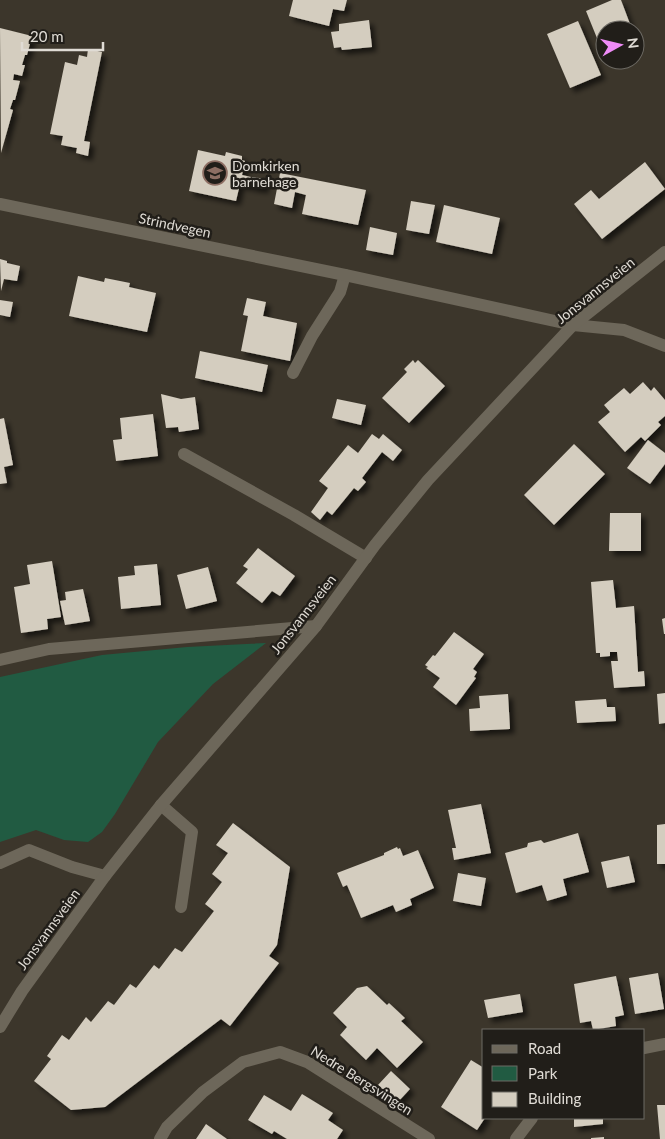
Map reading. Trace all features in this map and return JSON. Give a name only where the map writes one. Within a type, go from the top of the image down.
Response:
[{"type":"street","name":"Strindvegen","points":[[0,204],[345,275],[573,325],[624,330],[665,346]]},
{"type":"street","name":"Jonsvannsveien","points":[[0,1027],[22,991],[104,876],[161,805],[316,626],[366,558],[428,480],[573,325],[665,252]]},
{"type":"street","points":[[293,373],[312,336],[340,292],[345,275]]},
{"type":"street","points":[[184,454],[294,515],[366,558]]},
{"type":"street","points":[[0,660],[49,649],[316,626]]},
{"type":"street","points":[[161,805],[192,832],[181,907]]},
{"type":"street","points":[[0,863],[29,850],[72,867],[104,876]]},
{"type":"street","points":[[645,1048],[665,1044]]},
{"type":"street","name":"Nedre Bergsvingen","points":[[160,1139],[167,1127],[203,1092],[243,1062],[280,1052],[307,1062],[428,1139]]},
{"type":"street","points":[[516,1139],[530,1120]]},
{"type":"street","points":[[528,1139],[530,1120]]},
{"type":"green space","points":[[266,643],[213,684],[158,742],[115,814],[102,832],[88,842],[64,840],[36,830],[0,842],[0,677],[102,655],[187,647]]},
{"type":"building","points":[[293,0],[347,0],[344,11],[333,9],[329,26],[289,16]]},
{"type":"building","points":[[612,0],[621,0],[628,20],[595,20],[595,33],[586,11]]},
{"type":"building","points":[[369,20],[372,47],[342,50],[341,47],[334,48],[331,32],[339,31],[339,24]]},
{"type":"building","points":[[578,21],[595,61],[595,70],[599,70],[601,75],[570,88],[547,34]]},
{"type":"building","points":[[0,28],[32,36],[22,65],[25,65],[22,76],[14,74],[13,80],[20,81],[15,100],[13,100],[10,109],[13,110],[1,153]]},
{"type":"building","points":[[88,49],[102,52],[84,141],[90,142],[88,156],[76,153],[77,148],[61,145],[63,136],[50,134],[65,62],[77,65],[79,55],[87,57]]},
{"type":"building","points":[[198,150],[225,156],[226,152],[242,156],[242,160],[245,161],[242,175],[251,177],[249,187],[240,184],[236,201],[189,191]]},
{"type":"building","points":[[645,162],[665,189],[602,239],[574,204],[591,190],[599,199]]},
{"type":"building","points":[[280,173],[366,190],[358,225],[302,214],[306,195],[295,192],[292,208],[274,204]]},
{"type":"building","points":[[252,177],[266,179],[264,189],[250,187]]},
{"type":"building","points":[[411,201],[435,205],[429,234],[406,230]]},
{"type":"building","points":[[444,205],[500,218],[492,254],[436,242]]},
{"type":"building","points":[[370,227],[397,233],[393,255],[366,250]]},
{"type":"building","points":[[0,259],[20,266],[17,281],[4,279],[1,291]]},
{"type":"building","points":[[78,276],[104,282],[105,278],[130,283],[129,287],[156,293],[147,332],[69,316]]},
{"type":"building","points":[[247,298],[266,302],[263,316],[297,323],[290,361],[241,351],[248,316],[243,315]]},
{"type":"building","points":[[0,300],[13,302],[10,317],[0,315]]},
{"type":"building","points":[[200,351],[268,365],[262,392],[195,378]]},
{"type":"building","points":[[413,360],[415,363],[418,360],[445,386],[409,423],[382,398],[407,372],[404,369]]},
{"type":"building","points":[[643,382],[651,391],[654,387],[665,400],[665,416],[658,422],[661,425],[645,441],[641,437],[625,452],[598,422],[610,412],[604,405],[624,388],[630,394]]},
{"type":"building","points":[[161,394],[181,399],[195,397],[199,429],[179,432],[178,427],[166,428]]},
{"type":"building","points":[[337,399],[366,405],[361,425],[332,418]]},
{"type":"building","points":[[153,414],[158,456],[116,461],[113,440],[122,439],[120,418]]},
{"type":"building","points":[[4,418],[13,465],[4,467],[7,483],[0,484],[0,419]]},
{"type":"building","points":[[372,434],[379,439],[383,434],[402,450],[393,461],[382,452],[362,478],[366,482],[358,491],[354,488],[332,515],[327,511],[320,520],[311,512],[328,488],[319,481],[348,445],[358,453]]},
{"type":"building","points":[[648,440],[665,453],[665,464],[650,484],[627,468]]},
{"type":"building","points":[[574,444],[605,474],[554,525],[524,495]]},
{"type":"building","points":[[610,513],[641,513],[641,551],[609,551]]},
{"type":"building","points":[[258,548],[295,576],[280,596],[272,591],[262,603],[236,583],[248,569],[243,566]]},
{"type":"building","points":[[52,561],[61,617],[47,619],[48,629],[21,633],[14,587],[30,584],[27,565]]},
{"type":"building","points":[[157,564],[161,605],[121,609],[118,577],[135,575],[134,566]]},
{"type":"building","points":[[208,567],[217,601],[186,609],[177,575]]},
{"type":"building","points":[[613,580],[616,608],[634,606],[638,672],[644,671],[645,686],[614,688],[611,661],[618,661],[617,652],[610,652],[610,656],[600,657],[600,653],[596,653],[591,582]]},
{"type":"building","points":[[83,589],[90,621],[65,625],[60,601],[66,600],[65,592]]},
{"type":"building","points":[[665,618],[665,634],[664,634],[662,619]]},
{"type":"building","points":[[454,632],[484,654],[473,669],[477,672],[474,677],[476,678],[456,705],[433,687],[440,678],[426,668],[428,667],[425,665],[433,655],[435,656]]},
{"type":"building","points":[[665,693],[665,723],[659,724],[657,694]]},
{"type":"building","points":[[508,694],[510,729],[470,731],[469,709],[480,708],[479,696]]},
{"type":"building","points":[[606,699],[607,707],[615,707],[616,721],[577,723],[575,701]]},
{"type":"building","points":[[481,804],[491,853],[454,860],[452,848],[456,848],[448,810]]},
{"type":"building","points":[[233,823],[290,867],[277,945],[269,956],[279,963],[230,1026],[221,1019],[105,1107],[71,1110],[34,1081],[51,1059],[47,1056],[62,1035],[69,1040],[86,1017],[91,1022],[108,1001],[114,1005],[130,984],[136,988],[154,965],[159,969],[175,948],[182,952],[214,911],[205,904],[222,882],[212,874],[228,853],[216,845]]},
{"type":"building","points":[[665,824],[665,864],[657,864],[657,825]]},
{"type":"building","points":[[578,833],[589,872],[563,879],[567,895],[547,901],[542,885],[516,893],[505,853],[527,847],[528,843],[541,840],[544,843]]},
{"type":"building","points":[[397,847],[398,849],[400,848],[403,856],[418,850],[434,888],[410,899],[412,905],[396,912],[393,905],[361,918],[347,885],[343,887],[337,873],[384,855],[384,853]]},
{"type":"building","points":[[629,856],[635,882],[607,888],[601,862]]},
{"type":"building","points":[[458,873],[486,878],[481,906],[453,901]]},
{"type":"building","points":[[658,973],[664,1009],[635,1014],[629,978]]},
{"type":"building","points":[[616,976],[624,1015],[615,1017],[616,1026],[593,1029],[591,1021],[580,1023],[574,984]]},
{"type":"building","points":[[367,986],[387,1005],[389,1003],[405,1018],[401,1021],[423,1042],[397,1068],[377,1048],[366,1060],[340,1035],[347,1027],[333,1013],[357,988]]},
{"type":"building","points":[[520,994],[523,1012],[488,1018],[484,1000]]},
{"type":"building","points":[[471,1060],[482,1067],[482,1119],[484,1119],[477,1130],[441,1107]]},
{"type":"building","points":[[391,1071],[410,1089],[397,1103],[378,1085]]},
{"type":"building","points":[[302,1094],[333,1113],[328,1120],[343,1130],[337,1139],[287,1139],[274,1131],[272,1134],[248,1120],[264,1095],[291,1111]]},
{"type":"building","points":[[657,1105],[665,1105],[665,1139],[660,1139]]},
{"type":"building","points":[[574,1119],[603,1119],[603,1124],[574,1127]]},
{"type":"building","points":[[206,1124],[227,1139],[196,1139]]},
{"type":"building","points":[[604,1137],[604,1139],[591,1139],[591,1138]]},
{"type":"place","name":"Domkirken barnehage","points":[[215,173]]}]
